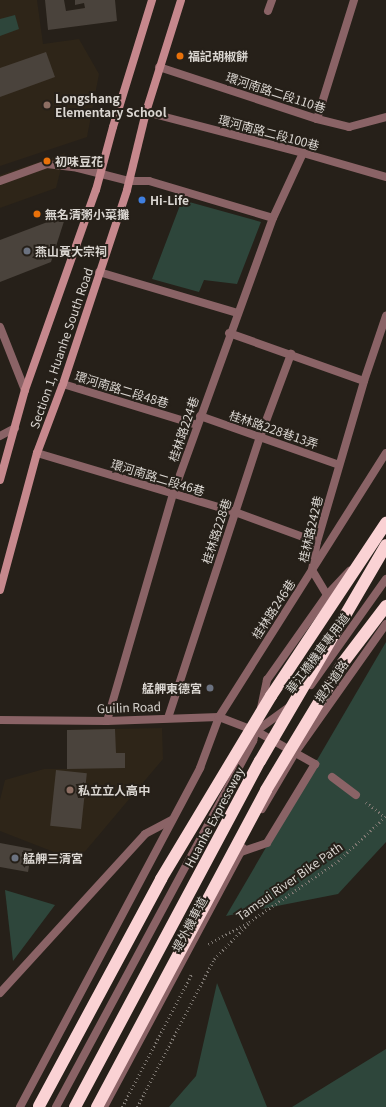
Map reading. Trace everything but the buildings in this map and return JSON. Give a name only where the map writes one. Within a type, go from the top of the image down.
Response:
[{"type":"highway","points":[[39,1106],[161,879],[271,696],[386,523]]},
{"type":"highway","name":"Huanhe Expressway","points":[[75,1107],[260,761],[386,545]]},
{"type":"highway","points":[[97,1107],[266,790],[342,664],[386,606]]},
{"type":"street","points":[[0,480],[25,390],[101,175],[113,127],[152,0]]},
{"type":"street","name":"Section 1, Huanhe South Road","points":[[0,590],[37,453],[63,384],[129,181],[146,112],[181,0]]},
{"type":"street","points":[[268,12],[272,0]]},
{"type":"street","points":[[317,118],[354,0]]},
{"type":"street","name":"環河南路二段110巷","points":[[159,67],[349,127],[386,117]]},
{"type":"street","name":"環河南路二段100巷","points":[[146,112],[302,153],[386,177]]},
{"type":"street","name":"桂林路224巷","points":[[107,721],[173,494],[229,333],[273,218],[302,153]]},
{"type":"street","points":[[0,181],[47,164],[78,168],[129,181],[149,181],[273,218]]},
{"type":"street","points":[[99,272],[237,313]]},
{"type":"street","name":"桂林路242巷","points":[[327,596],[312,570],[317,542],[364,381],[386,316]]},
{"type":"street","points":[[0,327],[25,390]]},
{"type":"street","points":[[229,333],[364,381]]},
{"type":"street","name":"桂林路228巷","points":[[168,718],[260,437],[291,354]]},
{"type":"street","name":"環河南路二段48巷","points":[[63,384],[197,425]]},
{"type":"street","name":"桂林路228巷13弄","points":[[200,416],[339,465]]},
{"type":"street","points":[[0,436],[15,428]]},
{"type":"street","name":"環河南路二段46巷","points":[[37,453],[235,512],[317,542]]},
{"type":"street","name":"桂林路246巷","points":[[20,1107],[200,768],[220,717],[386,453]]},
{"type":"street","points":[[56,1107],[253,741],[267,680],[327,596],[386,528]]},
{"type":"street","name":"華江橋機車專用道","points":[[256,731],[300,699],[386,579]]},
{"type":"street","name":"提外道路","points":[[296,753],[383,634],[386,624]]},
{"type":"street","name":"Guilin Road","points":[[0,720],[107,721],[220,717],[256,731],[315,764],[267,843],[241,852]]},
{"type":"street","name":"堤外機車道","points":[[104,1107],[241,852],[246,836],[296,753]]},
{"type":"street","points":[[332,777],[356,795]]},
{"type":"street","points":[[0,993],[145,834],[172,819]]},
{"type":"path","points":[[356,795],[386,816]]},
{"type":"path","name":"Tamsui River Bike Path","points":[[205,948],[209,942],[249,922],[338,861],[386,816]]},
{"type":"path","points":[[137,1107],[214,958],[249,922]]},
{"type":"path","points":[[122,1107],[194,969]]},
{"type":"shaded area","name":"Longshang Elementary School","points":[[0,0],[37,0],[43,44],[79,39],[99,74],[87,137],[0,166]]},
{"type":"shaded area","points":[[65,153],[56,188],[0,208],[0,175]]},
{"type":"shaded area","name":"私立立人高中","points":[[162,728],[163,759],[77,861],[0,831],[0,800],[5,780],[44,769],[67,769],[67,730]]},
{"type":"green space","points":[[15,15],[19,29],[0,36],[0,19]]},
{"type":"green space","points":[[182,200],[261,222],[237,284],[204,280],[199,292],[152,279]]},
{"type":"green space","points":[[386,642],[386,842],[338,894],[226,916]]},
{"type":"green space","points":[[5,890],[55,905],[13,961]]},
{"type":"green space","points":[[217,983],[267,1107],[169,1107],[196,1076]]},
{"type":"green space","points":[[386,1049],[386,1107],[292,1107]]},
{"type":"place","name":"福記胡椒餅","points":[[180,56]]},
{"type":"place","name":"Longshang Elementary School","points":[[47,105]]},
{"type":"place","name":"初味豆花","points":[[47,161]]},
{"type":"place","name":"Hi-Life","points":[[142,200]]},
{"type":"place","name":"無名清粥小菜攤","points":[[37,214]]},
{"type":"place","name":"燕山黃大宗祠","points":[[27,251]]},
{"type":"place","name":"艋舺東德宮","points":[[210,688]]},
{"type":"place","name":"私立立人高中","points":[[70,790]]},
{"type":"place","name":"艋舺三清宮","points":[[15,858]]}]
